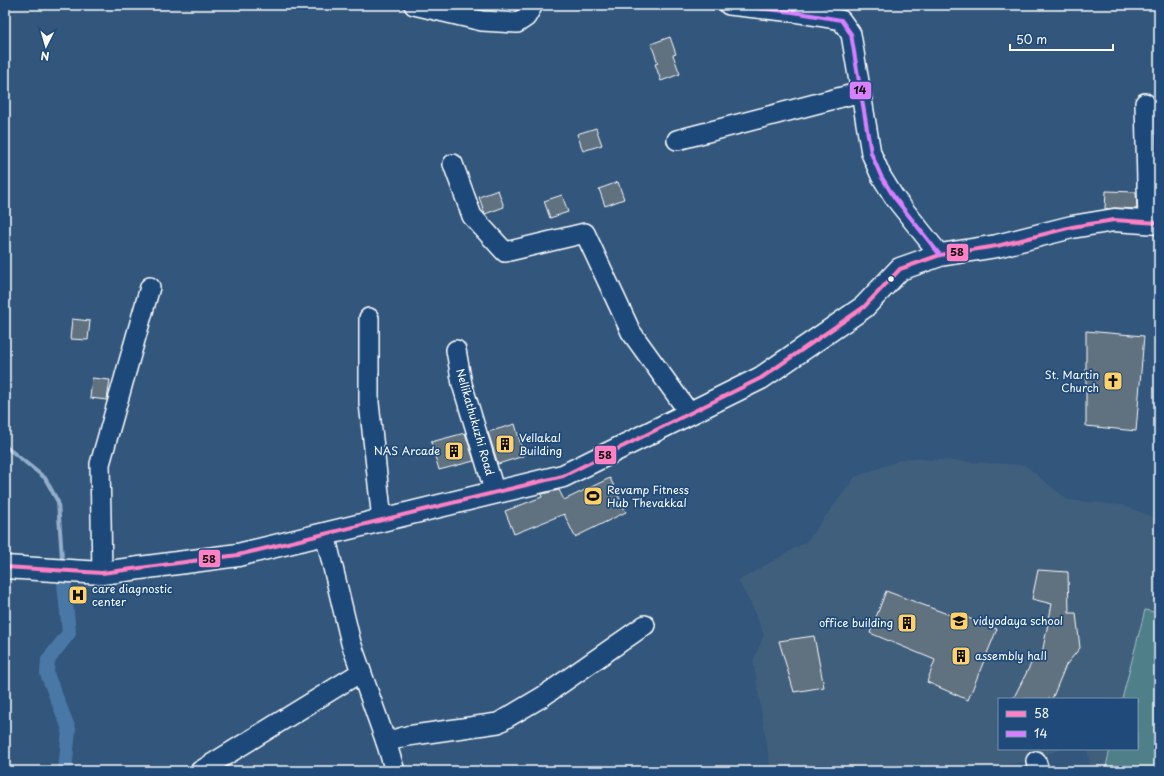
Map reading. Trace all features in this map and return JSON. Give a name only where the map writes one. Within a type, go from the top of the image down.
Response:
[{"type":"main road","points":[[5,567],[102,573],[238,555],[563,476],[761,378],[864,307],[900,270],[940,255],[997,246],[1072,227],[1114,220],[1154,222]]},
{"type":"street","points":[[414,5],[482,21],[517,23],[526,17],[533,5]]},
{"type":"street","points":[[729,5],[793,12],[841,20],[851,34],[871,153],[881,176],[894,197],[940,255]]},
{"type":"street","points":[[677,140],[861,92]]},
{"type":"street","points":[[1145,104],[1154,222]]},
{"type":"street","points":[[453,164],[472,216],[505,252],[585,233],[630,332],[690,414]]},
{"type":"street","points":[[102,573],[100,464],[150,287]]},
{"type":"street","points":[[369,318],[369,403],[382,520]]},
{"type":"street","name":"Nellikathukuzhi Road","points":[[456,350],[462,384],[495,493]]},
{"type":"street","points":[[325,534],[350,643],[395,771]]},
{"type":"street","points":[[386,742],[414,735],[498,723],[542,697],[645,625]]},
{"type":"street","points":[[200,771],[361,672]]},
{"type":"shaded area","name":"vidyodaya school","points":[[906,458],[1025,465],[1068,500],[1122,505],[1159,519],[1159,771],[1091,771],[1087,750],[1138,750],[1138,698],[998,698],[998,750],[1059,750],[1027,762],[945,770],[946,771],[771,771],[753,661],[764,635],[752,606],[738,581],[806,542],[855,477]]},
{"type":"green space","points":[[1145,610],[1159,613],[1159,771],[1105,771],[1110,750],[1138,750],[1138,698],[1122,698]]},
{"type":"building","points":[[670,37],[676,54],[673,55],[680,74],[661,81],[655,64],[658,63],[651,44]]},
{"type":"building","points":[[596,128],[602,145],[583,151],[577,134]]},
{"type":"building","points":[[618,182],[624,199],[605,206],[599,189]]},
{"type":"building","points":[[498,190],[504,207],[485,214],[479,197]]},
{"type":"building","points":[[1106,191],[1136,192],[1137,209],[1105,209]]},
{"type":"building","points":[[562,195],[568,212],[550,218],[544,201]]},
{"type":"building","points":[[72,319],[90,321],[88,340],[70,339]]},
{"type":"building","name":"St. Martin Church","points":[[1086,331],[1144,336],[1136,431],[1086,426]]},
{"type":"building","points":[[92,378],[110,380],[107,400],[90,398]]},
{"type":"building","name":"Vellakal Building","points":[[515,424],[524,456],[498,464],[488,432]]},
{"type":"building","name":"NAS Arcade","points":[[465,433],[474,461],[439,470],[431,442]]},
{"type":"building","points":[[610,478],[626,512],[575,537],[564,514],[514,534],[505,511],[542,497],[541,494],[559,490],[564,500]]},
{"type":"building","points":[[1038,570],[1068,572],[1069,613],[1076,613],[1080,648],[1066,665],[1052,698],[1014,698],[1035,656],[1041,658],[1052,604],[1032,599]]},
{"type":"building","points":[[886,591],[950,615],[952,612],[997,629],[968,700],[927,682],[935,660],[870,633]]},
{"type":"building","points":[[814,636],[824,687],[794,692],[779,641]]},
{"type":"waterway","points":[[5,446],[45,478],[58,502],[62,558]]},
{"type":"waterway","points":[[64,583],[69,633],[48,660],[47,674],[69,729],[65,771]]},
{"type":"transit line","name":"14","points":[[729,5],[793,12],[841,20],[851,34],[871,153],[881,176],[894,197],[940,255]]},
{"type":"transit line","name":"58","points":[[5,567],[102,573],[238,555],[563,476],[761,378],[864,307],[900,269],[940,255],[997,246],[1072,227],[1114,220],[1159,223]]},
{"type":"place","name":"St. Martin Church","points":[[1113,381]]},
{"type":"place","name":"Vellakal Building","points":[[505,444]]},
{"type":"place","name":"NAS Arcade","points":[[454,451]]},
{"type":"place","name":"Revamp Fitness Hub Thevakkal","points":[[593,496]]},
{"type":"place","name":"care diagnostic center","points":[[78,595]]},
{"type":"place","name":"vidyodaya school","points":[[959,621]]},
{"type":"place","name":"office building","points":[[907,623]]},
{"type":"place","name":"assembly hall","points":[[961,656]]}]
